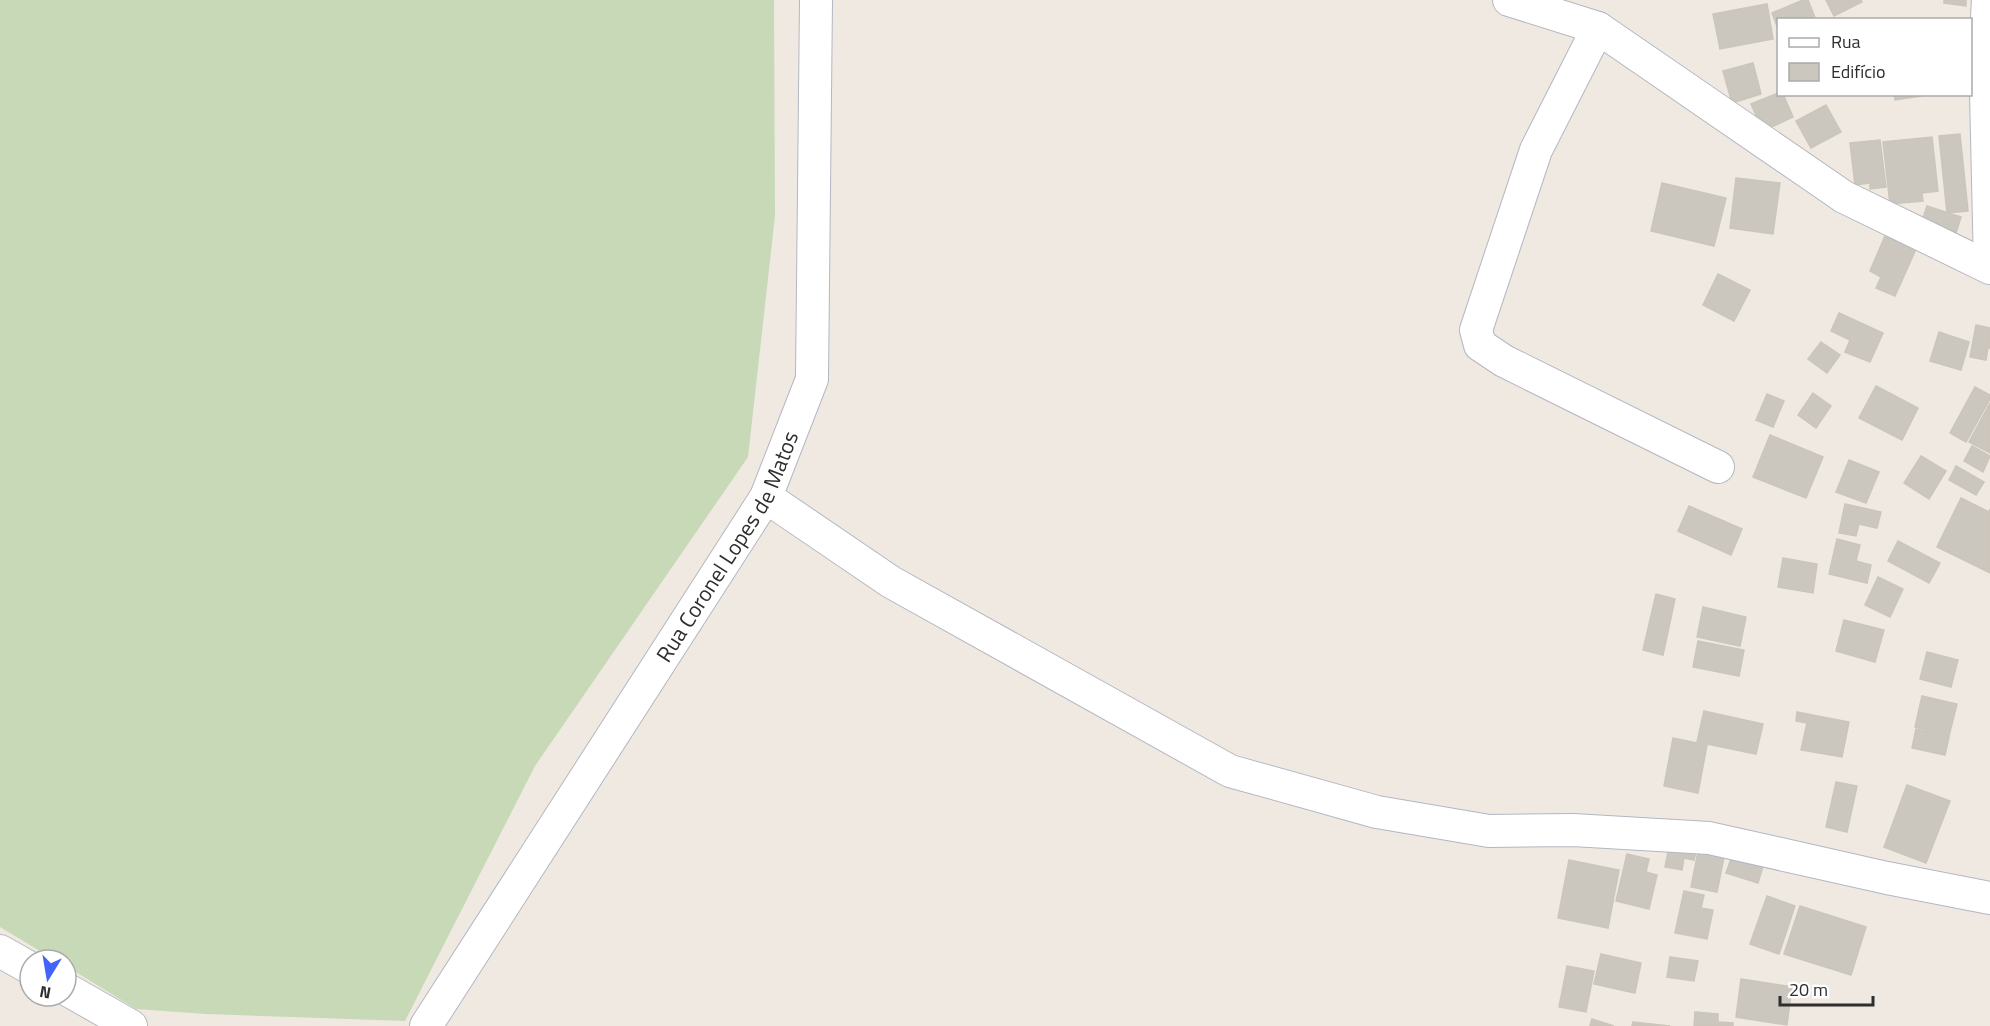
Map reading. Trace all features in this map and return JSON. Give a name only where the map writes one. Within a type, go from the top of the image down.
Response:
[{"type":"street","name":"Rua Coronel Lopes de Matos","points":[[426,1026],[766,497],[812,379],[816,0]]},
{"type":"street","points":[[1509,0],[1598,28],[1844,197],[1990,267],[1985,50],[1988,0]]},
{"type":"street","points":[[1598,28],[1536,150],[1476,330],[1480,345],[1504,361],[1718,467]]},
{"type":"street","points":[[766,497],[891,582],[1230,771],[1377,812],[1489,831],[1573,830],[1709,838],[1887,878],[1990,898]]},
{"type":"street","points":[[0,951],[18,961]]},
{"type":"street","points":[[78,995],[131,1026]]},
{"type":"green space","points":[[0,0],[774,0],[775,216],[748,457],[535,766],[405,1021],[206,1014],[136,1009],[78,973],[78,948],[35,948],[0,927]]},
{"type":"building","points":[[1808,0],[1815,18],[1777,18],[1777,26],[1772,13]]},
{"type":"building","points":[[1826,0],[1861,0],[1862,2],[1834,16]]},
{"type":"building","points":[[1944,0],[1966,0],[1966,6],[1944,3]]},
{"type":"building","points":[[1767,4],[1773,39],[1720,49],[1713,14]]},
{"type":"building","points":[[1753,63],[1761,94],[1732,103],[1723,71]]},
{"type":"building","points":[[1777,93],[1777,96],[1784,96],[1793,117],[1763,131],[1751,104]]},
{"type":"building","points":[[1894,96],[1921,96],[1895,100]]},
{"type":"building","points":[[1826,105],[1841,132],[1811,148],[1796,121]]},
{"type":"building","points":[[1960,134],[1968,211],[1947,213],[1939,136]]},
{"type":"building","points":[[1932,137],[1938,191],[1922,193],[1923,201],[1890,204],[1883,142]]},
{"type":"building","points":[[1880,140],[1886,187],[1870,189],[1870,183],[1855,185],[1850,143]]},
{"type":"building","points":[[1736,178],[1780,183],[1773,234],[1730,228]]},
{"type":"building","points":[[1662,183],[1726,198],[1714,246],[1651,231]]},
{"type":"building","points":[[1927,206],[1961,217],[1956,233],[1922,221]]},
{"type":"building","points":[[1885,236],[1916,249],[1895,296],[1876,288],[1881,277],[1870,271]]},
{"type":"building","points":[[1718,274],[1750,290],[1734,321],[1703,305]]},
{"type":"building","points":[[1839,313],[1883,333],[1870,362],[1845,352],[1850,340],[1831,331]]},
{"type":"building","points":[[1976,325],[1990,328],[1990,348],[1988,348],[1986,360],[1970,357]]},
{"type":"building","points":[[1939,332],[1969,342],[1961,370],[1930,361]]},
{"type":"building","points":[[1821,342],[1840,355],[1827,373],[1808,359]]},
{"type":"building","points":[[1876,386],[1918,408],[1902,440],[1859,418]]},
{"type":"building","points":[[1975,387],[1990,395],[1990,399],[1966,442],[1950,433]]},
{"type":"building","points":[[1813,393],[1831,406],[1816,428],[1798,415]]},
{"type":"building","points":[[1767,394],[1784,401],[1773,427],[1756,420]]},
{"type":"building","points":[[1990,403],[1990,453],[1969,442]]},
{"type":"building","points":[[1770,435],[1823,457],[1806,498],[1753,477]]},
{"type":"building","points":[[1972,446],[1990,456],[1983,472],[1964,461]]},
{"type":"building","points":[[1921,456],[1946,471],[1929,499],[1904,483]]},
{"type":"building","points":[[1849,460],[1879,472],[1866,503],[1836,492]]},
{"type":"building","points":[[1956,466],[1984,482],[1976,495],[1949,480]]},
{"type":"building","points":[[1961,498],[1989,512],[1990,509],[1990,573],[1937,547]]},
{"type":"building","points":[[1845,504],[1881,512],[1877,528],[1859,524],[1856,536],[1839,533]]},
{"type":"building","points":[[1689,506],[1742,529],[1731,555],[1678,531]]},
{"type":"building","points":[[1837,539],[1860,545],[1856,561],[1871,565],[1867,583],[1829,574]]},
{"type":"building","points":[[1898,541],[1940,563],[1929,583],[1888,561]]},
{"type":"building","points":[[1783,558],[1817,564],[1813,593],[1778,587]]},
{"type":"building","points":[[1878,577],[1903,589],[1890,617],[1865,605]]},
{"type":"building","points":[[1656,594],[1675,599],[1663,655],[1643,650]]},
{"type":"building","points":[[1703,607],[1746,617],[1740,646],[1697,637]]},
{"type":"building","points":[[1844,620],[1884,630],[1875,662],[1836,651]]},
{"type":"building","points":[[1698,641],[1744,650],[1739,676],[1693,667]]},
{"type":"building","points":[[1927,652],[1958,660],[1951,687],[1920,679]]},
{"type":"building","points":[[1922,696],[1957,704],[1949,736],[1915,727]]},
{"type":"building","points":[[1704,711],[1763,724],[1756,754],[1697,742]]},
{"type":"building","points":[[1797,712],[1849,722],[1842,757],[1801,750],[1807,723],[1796,721]]},
{"type":"building","points":[[1916,729],[1949,737],[1945,755],[1912,748]]},
{"type":"building","points":[[1673,738],[1707,745],[1698,793],[1664,786]]},
{"type":"building","points":[[1836,782],[1857,786],[1847,832],[1826,827]]},
{"type":"building","points":[[1907,785],[1950,801],[1926,863],[1884,847]]},
{"type":"building","points":[[1670,842],[1697,848],[1694,860],[1684,858],[1682,870],[1665,867]]},
{"type":"building","points":[[1699,847],[1725,852],[1717,892],[1691,887]]},
{"type":"building","points":[[1627,854],[1649,859],[1646,872],[1657,875],[1649,909],[1616,901]]},
{"type":"building","points":[[1732,856],[1763,866],[1758,883],[1726,873]]},
{"type":"building","points":[[1569,860],[1619,870],[1608,928],[1558,918]]},
{"type":"building","points":[[1684,891],[1704,895],[1701,908],[1713,910],[1707,939],[1675,933]]},
{"type":"building","points":[[1767,896],[1795,906],[1779,954],[1750,944]]},
{"type":"building","points":[[1800,906],[1866,927],[1851,975],[1784,954]]},
{"type":"building","points":[[1601,954],[1641,963],[1635,993],[1594,984]]},
{"type":"building","points":[[1670,957],[1698,961],[1694,981],[1667,977]]},
{"type":"building","points":[[1567,966],[1594,971],[1586,1012],[1559,1007]]},
{"type":"building","points":[[1741,979],[1792,987],[1787,1025],[1736,1017]]},
{"type":"building","points":[[1695,1012],[1718,1014],[1718,1022],[1733,1023],[1733,1026],[1694,1026]]},
{"type":"building","points":[[1592,1019],[1614,1026],[1590,1026]]},
{"type":"building","points":[[1633,1022],[1670,1026],[1632,1026]]}]
